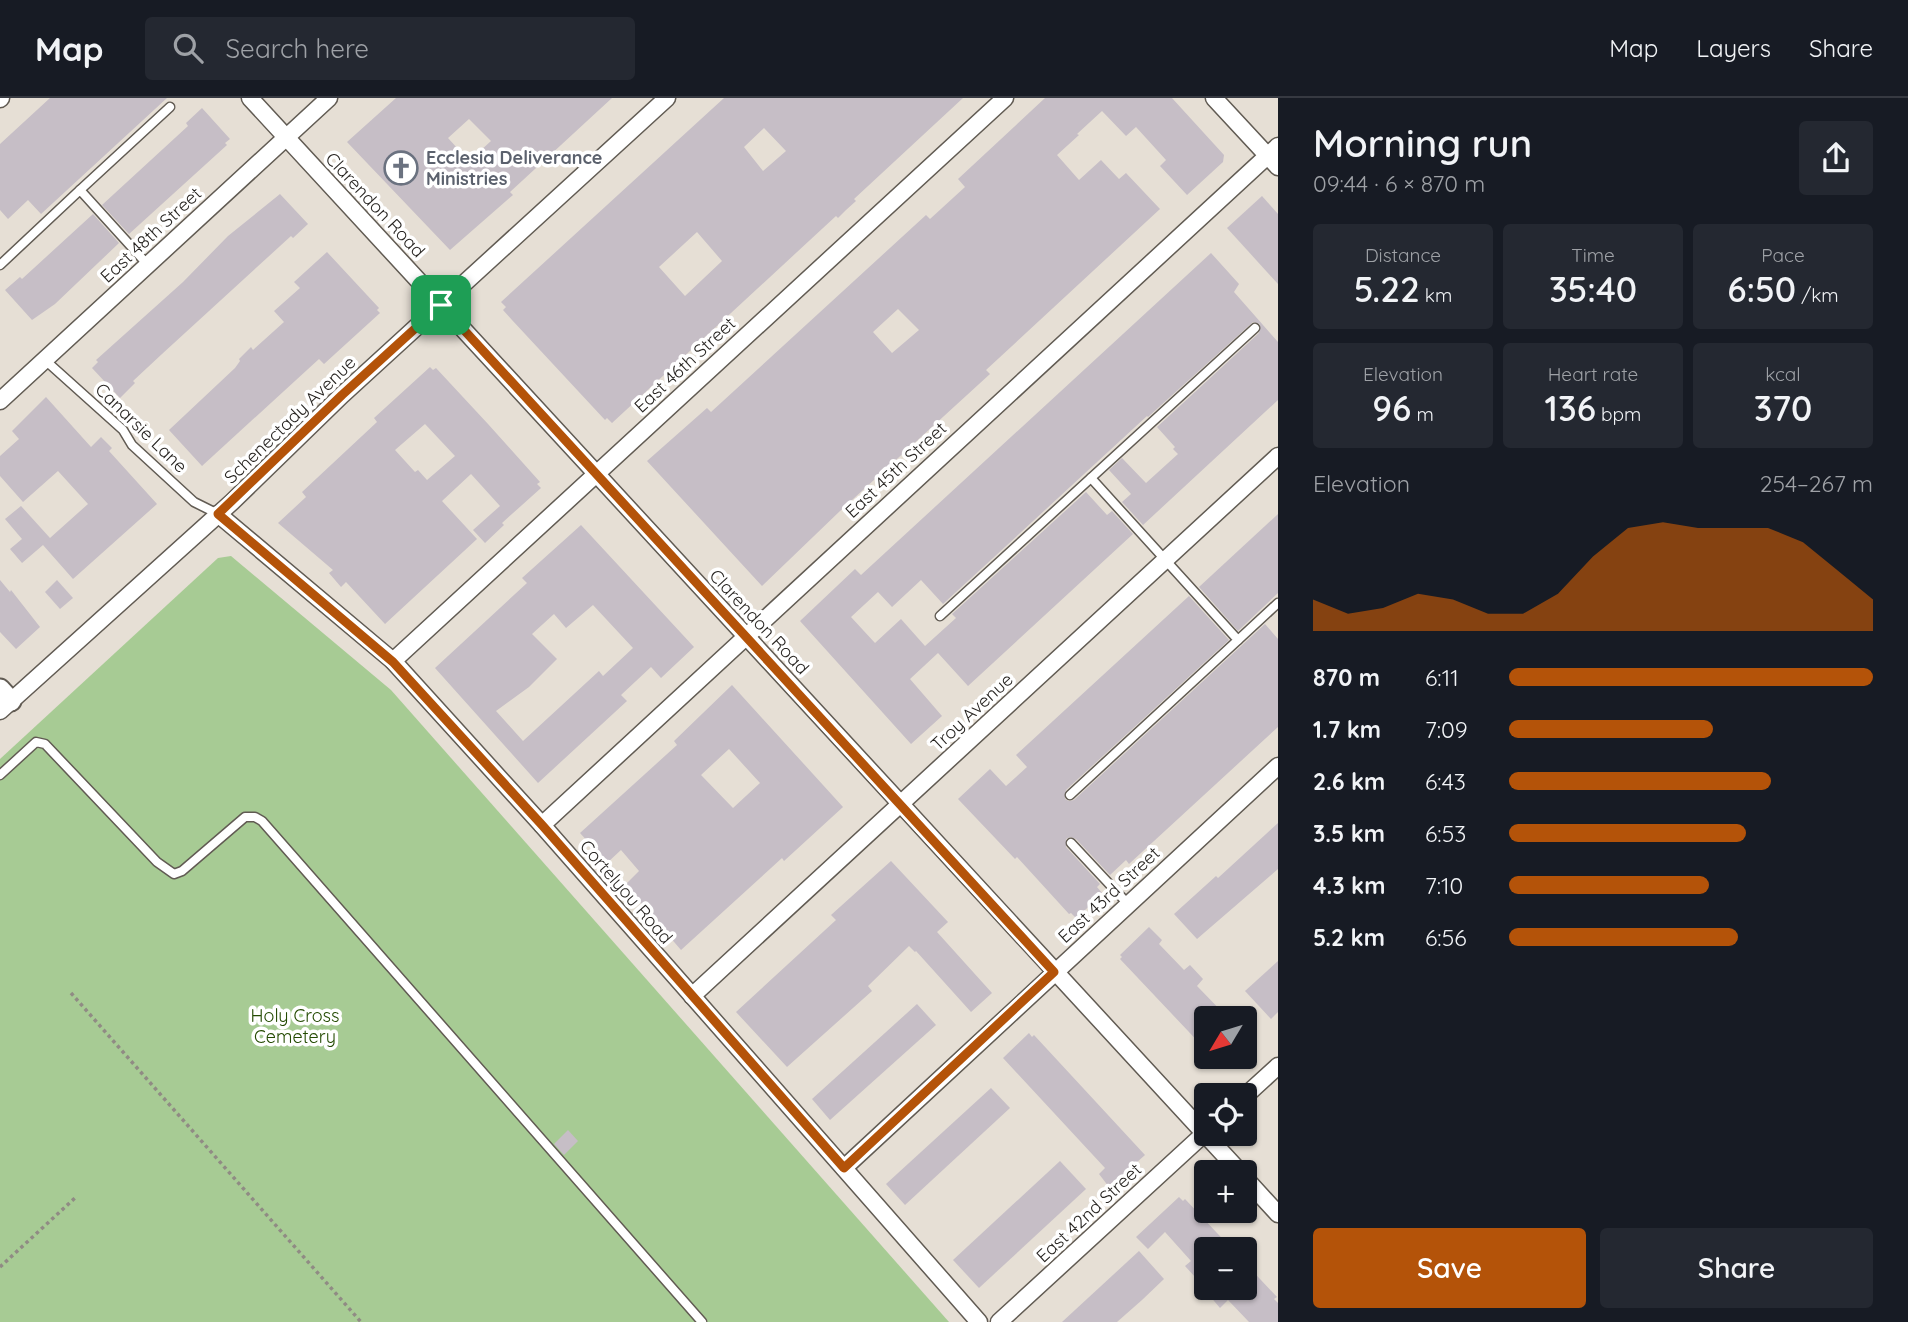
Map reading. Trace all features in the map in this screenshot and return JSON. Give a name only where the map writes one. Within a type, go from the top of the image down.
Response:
[{"type":"street","name":"Clarendon Road","points":[[250,98],[1194,1121]]},
{"type":"street","name":"East 48th Street","points":[[0,401],[329,98]]},
{"type":"street","name":"Schenectady Avenue","points":[[4,701],[218,514],[342,395],[667,98]]},
{"type":"street","name":"East 46th Street","points":[[393,662],[1004,98]]},
{"type":"street","points":[[1214,98],[1275,156]]},
{"type":"street","name":"East 45th Street","points":[[542,825],[745,635],[1275,156]]},
{"type":"street","name":"Troy Avenue","points":[[692,996],[1278,456]]},
{"type":"street","name":"Cortelyou Road","points":[[218,514],[393,662],[542,825],[979,1322]]},
{"type":"street","name":"East 43rd Street","points":[[844,1168],[1278,766]]},
{"type":"street","points":[[1257,1085],[1278,1066]]},
{"type":"street","name":"East 42nd Street","points":[[999,1322],[1194,1143]]},
{"type":"street","name":"Clarendon Road","points":[[1217,1146],[1229,1160]]},
{"type":"street","points":[[1257,1191],[1278,1214]]},
{"type":"lane","points":[[0,265],[170,107]]},
{"type":"lane","points":[[80,190],[148,265]]},
{"type":"lane","points":[[940,616],[1255,328]]},
{"type":"lane","name":"Canarsie Lane","points":[[45,359],[194,502],[218,514]]},
{"type":"lane","points":[[1091,478],[1238,640]]},
{"type":"lane","points":[[1069,795],[1278,603]]},
{"type":"lane","points":[[0,775],[36,742],[45,744],[157,862],[174,874],[182,872],[245,817],[255,817],[262,821],[702,1322]]},
{"type":"lane","points":[[1071,843],[1128,904]]},
{"type":"path","points":[[71,993],[361,1322]]},
{"type":"path","points":[[0,1267],[76,1197]]},
{"type":"green space","name":"Holy Cross Cemetery","points":[[231,556],[391,690],[949,1322],[0,1322],[0,759],[218,558]]},
{"type":"building","points":[[50,98],[167,98],[41,214],[28,200],[8,219],[0,210],[0,144]]},
{"type":"building","points":[[396,98],[612,98],[510,192],[513,195],[450,250],[347,142]],"holes":[[[469,119],[491,141],[469,161],[448,138]]]},
{"type":"building","points":[[724,98],[963,98],[854,199],[856,201],[838,218],[836,216],[612,423],[607,418],[605,420],[512,320],[503,310],[506,307],[501,302]],"holes":[[[764,128],[786,151],[763,171],[744,147]],[[697,232],[722,261],[685,296],[659,267]]]},
{"type":"building","points":[[1045,98],[1172,98],[1224,155],[1223,162],[1187,195],[1160,166],[1166,160],[1136,127],[1126,136],[1102,111],[1077,134],[1079,135],[1057,155],[1079,180],[1101,160],[1119,179],[1126,173],[1160,209],[986,370],[990,374],[762,586],[647,461],[707,408],[711,412],[926,215],[930,219],[965,187],[958,179]],"holes":[[[898,309],[919,330],[892,353],[873,332]]]},
{"type":"building","points":[[202,108],[230,139],[225,143],[227,145],[129,234],[102,205],[188,126],[186,123]]},
{"type":"building","points":[[280,194],[308,224],[293,238],[291,236],[162,354],[133,381],[135,383],[120,398],[92,368],[98,362],[96,360],[183,282],[228,236]]},
{"type":"building","points":[[1262,196],[1278,214],[1278,284],[1227,228]]},
{"type":"building","points":[[93,214],[119,243],[55,304],[32,320],[5,290],[20,277],[22,279]]},
{"type":"building","points":[[327,252],[379,308],[377,310],[380,313],[324,364],[319,359],[202,466],[169,430],[235,368],[239,359],[251,347],[253,350],[284,322],[274,311],[300,288],[294,282]]},
{"type":"building","points":[[1211,253],[1239,284],[1234,292],[1278,342],[1278,400],[1143,525],[1122,502],[1131,494],[1109,470],[1122,458],[1146,483],[1178,454],[1157,427],[1259,333],[1260,324],[1253,322],[943,604],[921,580],[892,607],[878,592],[851,617],[875,643],[901,619],[925,646],[956,618],[952,614],[1086,492],[1107,515],[1112,511],[1133,534],[968,686],[938,653],[910,679],[942,716],[911,744],[800,621],[855,569],[861,575]]},
{"type":"building","points":[[430,367],[433,370],[436,368],[540,482],[537,484],[541,488],[502,523],[504,525],[485,543],[473,530],[500,506],[471,474],[442,501],[477,539],[385,624],[346,582],[341,587],[329,573],[333,570],[278,523],[306,497],[302,492],[377,422],[374,418]],"holes":[[[425,424],[455,456],[427,480],[418,470],[415,472],[395,450]]]},
{"type":"building","points":[[46,397],[91,447],[101,437],[112,448],[109,451],[157,504],[73,579],[43,545],[22,563],[10,549],[22,539],[5,519],[21,506],[50,538],[88,504],[58,471],[23,502],[0,476],[0,456],[19,439],[12,431]]},
{"type":"building","points":[[1278,514],[1278,593],[1238,631],[1199,587]]},
{"type":"building","points":[[581,525],[694,647],[661,678],[651,667],[621,695],[627,701],[538,783],[435,668],[527,583],[522,578]],"holes":[[[593,605],[633,648],[603,676],[599,671],[523,741],[496,711],[529,687],[557,659],[532,634],[554,614],[566,628]]]},
{"type":"building","points":[[0,580],[40,627],[16,649],[0,632]]},
{"type":"building","points":[[57,580],[73,598],[60,609],[45,592]]},
{"type":"building","points":[[1189,596],[1229,640],[1066,790],[1065,799],[1074,800],[1265,624],[1278,639],[1278,727],[1129,864],[1126,860],[1110,875],[1076,839],[1066,839],[1066,847],[1100,884],[1097,887],[1103,894],[1076,918],[1069,914],[1017,857],[1015,859],[958,799],[990,769],[1006,786],[1027,767],[1016,755]]},
{"type":"building","points":[[732,685],[843,807],[784,861],[782,858],[681,950],[625,885],[639,871],[621,850],[607,863],[580,833],[677,745],[674,741]],"holes":[[[729,749],[760,783],[733,808],[701,775]]]},
{"type":"building","points":[[1278,823],[1278,869],[1197,939],[1174,914]]},
{"type":"building","points":[[891,861],[948,922],[937,932],[992,993],[971,1012],[909,946],[868,986],[872,991],[787,1067],[736,1012],[836,920],[831,915]]},
{"type":"building","points":[[1149,927],[1162,940],[1159,944],[1184,970],[1190,965],[1203,979],[1197,986],[1216,1006],[1194,1006],[1194,1037],[1120,959],[1120,955]]},
{"type":"building","points":[[1278,961],[1278,1012],[1271,1019],[1245,991]]},
{"type":"building","points":[[917,1004],[936,1025],[830,1120],[812,1099]]},
{"type":"building","points":[[1029,1033],[1032,1037],[1034,1035],[1145,1155],[1109,1187],[1099,1174],[1105,1168],[1003,1058]]},
{"type":"building","points":[[991,1088],[1010,1108],[905,1205],[886,1184]]},
{"type":"building","points":[[568,1130],[578,1141],[564,1155],[554,1144]]},
{"type":"building","points":[[1060,1161],[1086,1189],[979,1288],[953,1260]]},
{"type":"building","points":[[1179,1197],[1194,1209],[1194,1223],[1208,1223],[1221,1237],[1194,1237],[1194,1276],[1185,1266],[1191,1261],[1165,1232],[1148,1249],[1136,1237]]},
{"type":"building","points":[[1139,1251],[1164,1279],[1142,1300],[1117,1322],[1062,1322]]},
{"type":"building","points":[[1257,1276],[1277,1297],[1274,1299],[1278,1303],[1278,1322],[1249,1322],[1228,1300],[1257,1300]]},
{"type":"building","points":[[1213,1300],[1228,1300],[1220,1308]]},
{"type":"place","name":"Ecclesia Deliverance Ministries","points":[[401,168]]},
{"type":"route","points":[[441,305],[1054,972],[844,1168],[542,825],[393,662],[218,514],[441,305]]}]
